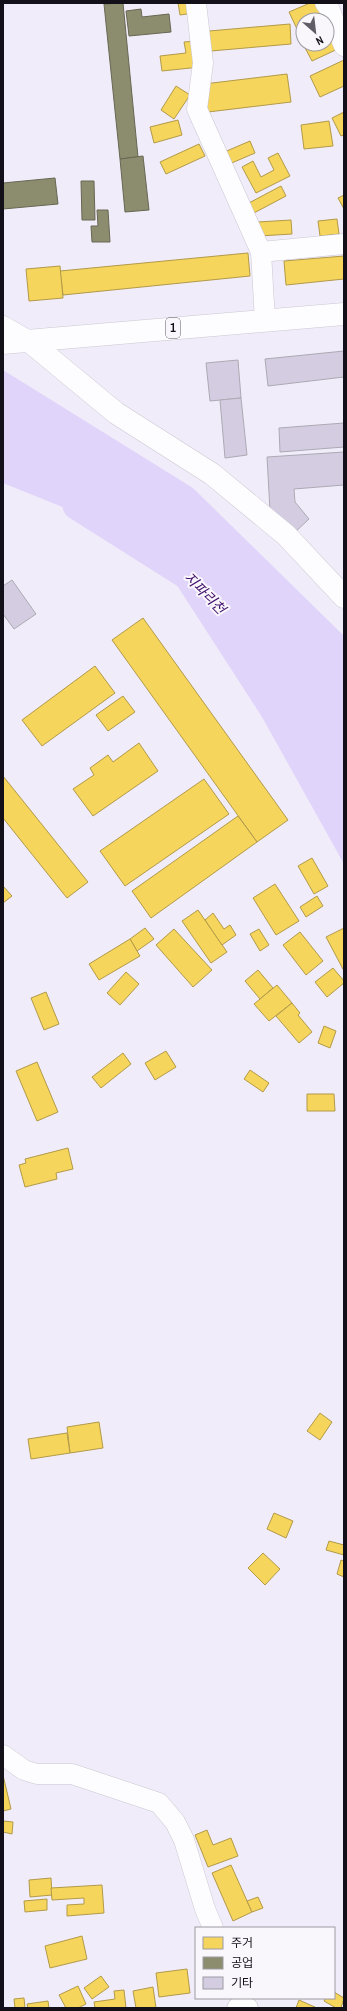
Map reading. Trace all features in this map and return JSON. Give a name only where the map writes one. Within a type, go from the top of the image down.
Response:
[{"type":"street","points":[[196,3],[203,63],[197,109],[261,252],[265,321]]},
{"type":"street","points":[[325,3],[329,8],[344,46]]},
{"type":"street","points":[[261,252],[344,244]]},
{"type":"street","name":"1","points":[[3,343],[344,314]]},
{"type":"street","points":[[3,326],[29,340],[116,413],[212,474],[286,535],[344,597]]},
{"type":"street","points":[[3,1755],[24,1770],[37,1774],[72,1774],[159,1803],[175,1822],[184,1840],[205,1909],[213,1927]]},
{"type":"water","points":[[3,370],[193,488],[344,636],[344,864],[262,717],[149,542],[3,483]]},
{"type":"building: 주거","points":[[178,3],[193,3],[194,13],[180,15]]},
{"type":"building: 주거","points":[[310,3],[321,3],[326,12],[295,12],[295,25],[289,12]]},
{"type":"building: 주거","points":[[290,24],[291,44],[211,51],[209,31]]},
{"type":"building: 주거","points":[[335,34],[342,47],[335,50]]},
{"type":"building: 주거","points":[[197,41],[200,67],[162,71],[160,56],[186,53],[184,42]]},
{"type":"building: 주거","points":[[307,52],[331,52],[312,61]]},
{"type":"building: 주거","points":[[344,60],[344,86],[320,97],[310,76]]},
{"type":"building: 주거","points":[[287,74],[291,102],[208,112],[204,84]]},
{"type":"building: 주거","points":[[176,86],[190,95],[174,119],[161,110]]},
{"type":"building: 주거","points":[[344,112],[344,135],[341,136],[332,118]]},
{"type":"building: 주거","points":[[178,120],[182,135],[154,143],[150,127]]},
{"type":"building: 주거","points":[[329,121],[333,146],[304,149],[301,125]]},
{"type":"building: 주거","points":[[250,141],[255,153],[227,165],[222,153]]},
{"type":"building: 주거","points":[[199,144],[205,156],[166,174],[160,162]]},
{"type":"building: 주거","points":[[278,153],[290,176],[256,193],[242,167],[253,161],[261,177],[274,170],[268,158]]},
{"type":"building: 주거","points":[[281,186],[286,196],[252,214],[247,204]]},
{"type":"building: 주거","points":[[344,195],[344,209],[338,198]]},
{"type":"building: 주거","points":[[337,219],[339,234],[320,236],[318,221]]},
{"type":"building: 주거","points":[[291,220],[292,234],[259,236],[258,222]]},
{"type":"building: 주거","points":[[248,253],[250,276],[63,295],[60,271]]},
{"type":"building: 주거","points":[[344,256],[344,279],[286,285],[284,261]]},
{"type":"building: 주거","points":[[60,266],[63,298],[29,301],[26,269]]},
{"type":"building: 주거","points":[[143,618],[288,820],[257,842],[112,640]]},
{"type":"building: 주거","points":[[95,666],[115,693],[42,746],[22,720]]},
{"type":"building: 주거","points":[[123,696],[135,712],[108,731],[96,715]]},
{"type":"building: 주거","points":[[139,743],[158,771],[93,816],[73,789],[94,775],[90,768],[108,755],[113,762]]},
{"type":"building: 주거","points":[[3,776],[88,882],[67,898],[3,818]]},
{"type":"building: 주거","points":[[204,779],[229,814],[125,886],[100,851]]},
{"type":"building: 주거","points":[[238,816],[257,842],[151,918],[132,891]]},
{"type":"building: 주거","points":[[312,858],[328,886],[314,894],[298,866]]},
{"type":"building: 주거","points":[[275,884],[299,921],[276,935],[253,898]]},
{"type":"building: 주거","points":[[3,886],[12,896],[3,903]]},
{"type":"building: 주거","points":[[317,896],[323,906],[306,917],[300,907]]},
{"type":"building: 주거","points":[[198,910],[227,952],[211,963],[182,921]]},
{"type":"building: 주거","points":[[213,913],[224,929],[230,925],[236,935],[222,945],[205,920]]},
{"type":"building: 주거","points":[[145,928],[154,939],[137,951],[130,939]]},
{"type":"building: 주거","points":[[344,928],[344,971],[326,937]]},
{"type":"building: 주거","points":[[174,929],[212,970],[193,987],[156,945]]},
{"type":"building: 주거","points":[[259,929],[269,945],[260,951],[250,934]]},
{"type":"building: 주거","points":[[300,932],[323,961],[306,975],[283,945]]},
{"type":"building: 주거","points":[[130,939],[140,956],[99,980],[89,964]]},
{"type":"building: 주거","points":[[333,968],[344,983],[327,997],[315,982]]},
{"type":"building: 주거","points":[[258,970],[273,988],[260,999],[245,981]]},
{"type":"building: 주거","points":[[126,972],[139,984],[120,1005],[107,993]]},
{"type":"building: 주거","points":[[277,985],[292,1003],[269,1021],[254,1004]]},
{"type":"building: 주거","points":[[46,992],[59,1024],[44,1030],[31,998]]},
{"type":"building: 주거","points":[[292,1003],[300,1013],[298,1015],[312,1032],[299,1043],[276,1016]]},
{"type":"building: 주거","points":[[324,1026],[336,1031],[330,1048],[318,1043]]},
{"type":"building: 주거","points":[[166,1051],[176,1067],[155,1080],[145,1063]]},
{"type":"building: 주거","points":[[123,1053],[131,1064],[101,1088],[92,1077]]},
{"type":"building: 주거","points":[[37,1062],[58,1112],[37,1121],[16,1071]]},
{"type":"building: 주거","points":[[250,1070],[269,1083],[263,1092],[244,1079]]},
{"type":"building: 주거","points":[[307,1094],[334,1094],[335,1111],[307,1111]]},
{"type":"building: 주거","points":[[68,1148],[73,1169],[56,1173],[57,1179],[25,1187],[19,1165],[26,1163],[25,1159]]},
{"type":"building: 주거","points":[[320,1413],[332,1422],[320,1440],[307,1431]]},
{"type":"building: 주거","points":[[99,1422],[103,1448],[70,1453],[67,1427]]},
{"type":"building: 주거","points":[[67,1433],[70,1453],[31,1459],[28,1439]]},
{"type":"building: 주거","points":[[274,1513],[293,1521],[286,1538],[267,1529]]},
{"type":"building: 주거","points":[[329,1541],[344,1545],[344,1555],[326,1550]]},
{"type":"building: 주거","points":[[263,1553],[280,1569],[265,1585],[248,1568]]},
{"type":"building: 주거","points":[[341,1560],[344,1561],[344,1577],[337,1574]]},
{"type":"building: 주거","points":[[3,1775],[11,1809],[3,1811]]},
{"type":"building: 주거","points":[[3,1821],[13,1822],[12,1834],[3,1832]]},
{"type":"building: 주거","points":[[207,1830],[213,1845],[231,1838],[238,1856],[208,1867],[195,1835]]},
{"type":"building: 주거","points":[[231,1865],[252,1912],[233,1921],[212,1873]]},
{"type":"building: 주거","points":[[51,1878],[52,1895],[30,1897],[29,1880]]},
{"type":"building: 주거","points":[[102,1885],[104,1913],[67,1916],[67,1905],[84,1904],[84,1898],[52,1900],[51,1888]]},
{"type":"building: 주거","points":[[258,1897],[263,1908],[252,1912],[247,1901]]},
{"type":"building: 주거","points":[[47,1899],[47,1910],[25,1912],[24,1901]]},
{"type":"building: 주거","points":[[82,1936],[87,1959],[50,1968],[45,1946]]},
{"type":"building: 주거","points":[[187,1969],[190,1993],[159,1997],[156,1973]]},
{"type":"building: 주거","points":[[101,1976],[109,1987],[92,1999],[84,1988]]},
{"type":"building: 주거","points":[[78,1986],[86,2004],[78,2008],[66,2008],[59,1995]]},
{"type":"building: 주거","points":[[153,1987],[156,2008],[136,2008],[133,1991]]},
{"type":"building: 주거","points":[[124,1990],[126,2008],[95,2008],[94,2002],[115,1999],[114,1991]]},
{"type":"building: 주거","points":[[335,1993],[344,1998],[341,2008],[336,2008],[324,2001],[325,1999],[335,1999]]},
{"type":"building: 주거","points":[[24,1998],[25,2008],[15,2008],[14,1999]]},
{"type":"building: 주거","points":[[299,2000],[317,2008],[296,2008]]},
{"type":"building: 주거","points":[[48,2001],[49,2008],[28,2008],[27,2004]]},
{"type":"building: 공업","points":[[123,3],[138,157],[120,159],[104,4]]},
{"type":"building: 공업","points":[[141,9],[142,17],[169,14],[171,32],[129,36],[126,11]]},
{"type":"building: 공업","points":[[143,156],[149,210],[125,212],[120,159]]},
{"type":"building: 공업","points":[[55,178],[58,204],[3,209],[3,183]]},
{"type":"building: 공업","points":[[81,181],[94,181],[95,220],[82,220]]},
{"type":"building: 공업","points":[[97,210],[108,210],[110,242],[92,242],[91,226],[98,226]]},
{"type":"building: 기타","points":[[344,351],[344,377],[268,386],[265,359]]},
{"type":"building: 기타","points":[[238,360],[241,398],[210,401],[206,363]]},
{"type":"building: 기타","points":[[241,398],[247,455],[225,458],[220,400]]},
{"type":"building: 기타","points":[[344,423],[344,447],[280,452],[279,428]]},
{"type":"building: 기타","points":[[344,452],[344,485],[294,489],[295,502],[309,519],[292,535],[270,510],[267,457]]},
{"type":"building: 기타","points":[[12,580],[36,614],[14,629],[3,614],[3,586]]},
{"type":"waterway","name":"지파리천","points":[[78,505],[192,577]]}]
